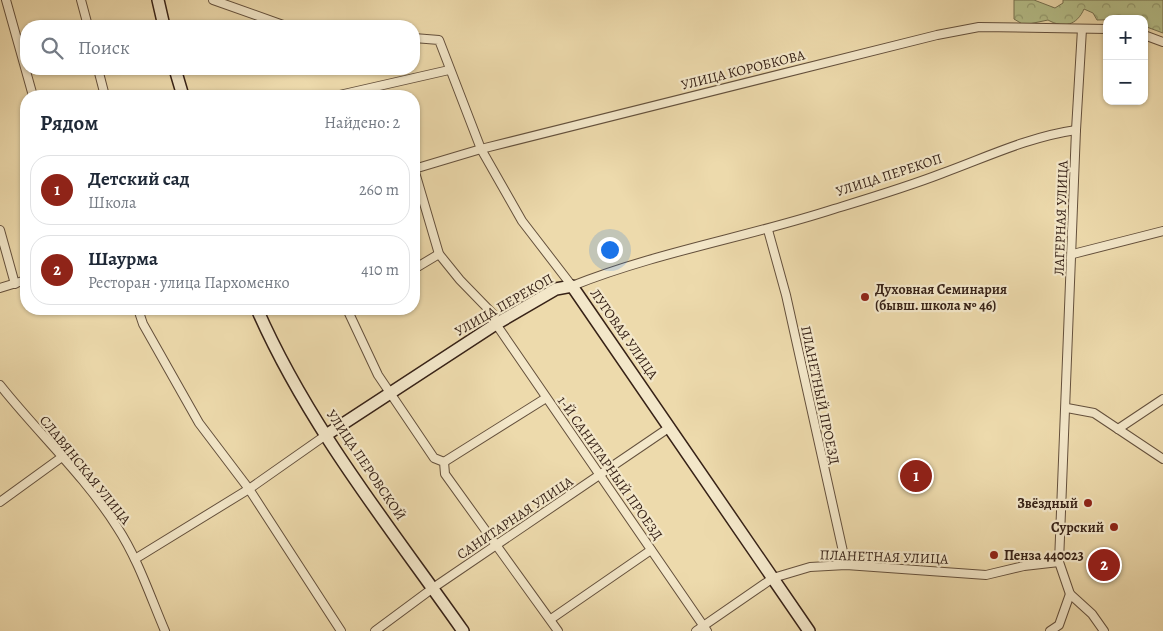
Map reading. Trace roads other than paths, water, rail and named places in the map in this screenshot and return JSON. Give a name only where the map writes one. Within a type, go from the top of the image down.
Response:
[{"type":"main road","points":[[158,0],[163,20]]},
{"type":"main road","points":[[177,75],[181,90]]},
{"type":"main road","name":"УЛИЦА ПЕРЕКОП","points":[[326,435],[496,324],[556,289],[572,286]]},
{"type":"main road","name":"ЛУГОВАЯ УЛИЦА","points":[[572,286],[809,631]]},
{"type":"main road","name":"УЛИЦА ПЕРОВСКОЙ","points":[[260,315],[294,382],[326,435],[463,631]]},
{"type":"street","points":[[6,0],[20,50]]},
{"type":"street","points":[[81,0],[86,20]]},
{"type":"street","points":[[213,0],[269,20]]},
{"type":"street","name":"УЛИЦА КОРОБКОВА","points":[[420,167],[481,149],[937,35],[980,27],[1103,29]]},
{"type":"street","name":"ЛАГЕРНАЯ УЛИЦА","points":[[1059,562],[1067,408],[1076,130],[1082,29]]},
{"type":"street","points":[[1148,36],[1163,42]]},
{"type":"street","name":"ЛУГОВАЯ УЛИЦА","points":[[420,38],[439,40],[481,149],[522,221],[572,286]]},
{"type":"street","points":[[361,90],[449,70]]},
{"type":"street","points":[[27,75],[31,90]]},
{"type":"street","points":[[100,75],[103,90]]},
{"type":"street","name":"УЛИЦА ПЕРЕКОП","points":[[572,286],[614,269],[768,230],[938,175],[1036,138],[1076,130]]},
{"type":"street","points":[[420,189],[439,254],[420,265]]},
{"type":"street","points":[[0,230],[15,284]]},
{"type":"street","name":"ПЛАНЕТНЫЙ ПРОЕЗД","points":[[768,230],[786,295],[846,565]]},
{"type":"street","points":[[1072,254],[1163,232]]},
{"type":"street","name":"1-Й САНИТАРНЫЙ ПРОЕЗД","points":[[439,254],[460,280],[494,315],[496,324],[705,628]]},
{"type":"street","points":[[0,288],[20,282]]},
{"type":"street","points":[[140,315],[142,324],[199,423],[250,489],[342,631]]},
{"type":"street","points":[[350,315],[378,375],[390,394],[434,458],[444,462]]},
{"type":"street","name":"СЛАВЯНСКАЯ УЛИЦА","points":[[0,385],[62,456],[117,526],[135,559],[165,631]]},
{"type":"street","points":[[444,462],[546,398]]},
{"type":"street","points":[[1118,429],[1163,399]]},
{"type":"street","points":[[1067,408],[1094,413],[1163,459]]},
{"type":"street","name":"САНИТАРНАЯ УЛИЦА","points":[[375,631],[433,588],[670,427]]},
{"type":"street","name":"УЛИЦА ПЕРЕКОП","points":[[135,559],[250,489],[326,435]]},
{"type":"street","points":[[0,502],[62,456]]},
{"type":"street","points":[[444,462],[445,474],[558,631]]},
{"type":"street","points":[[551,620],[651,550]]},
{"type":"street","points":[[1059,562],[1070,594],[1092,614],[1104,631]]},
{"type":"street","name":"ПЛАНЕТНАЯ УЛИЦА","points":[[696,631],[705,628],[773,578],[810,567],[846,565],[986,575],[1024,566],[1059,562]]},
{"type":"street","points":[[1050,631],[1059,624],[1070,594]]},
{"type":"place","name":"Духовная Семинария (бывш. школа № 46)","points":[[865,297]]},
{"type":"place","name":"Детский сад","points":[[916,476]]},
{"type":"place","name":"Звёздный","points":[[1088,503]]},
{"type":"place","name":"Сурский","points":[[1114,527]]},
{"type":"place","name":"Пенза 440023","points":[[994,555]]},
{"type":"place","name":"Шаурма","points":[[1104,565]]}]
